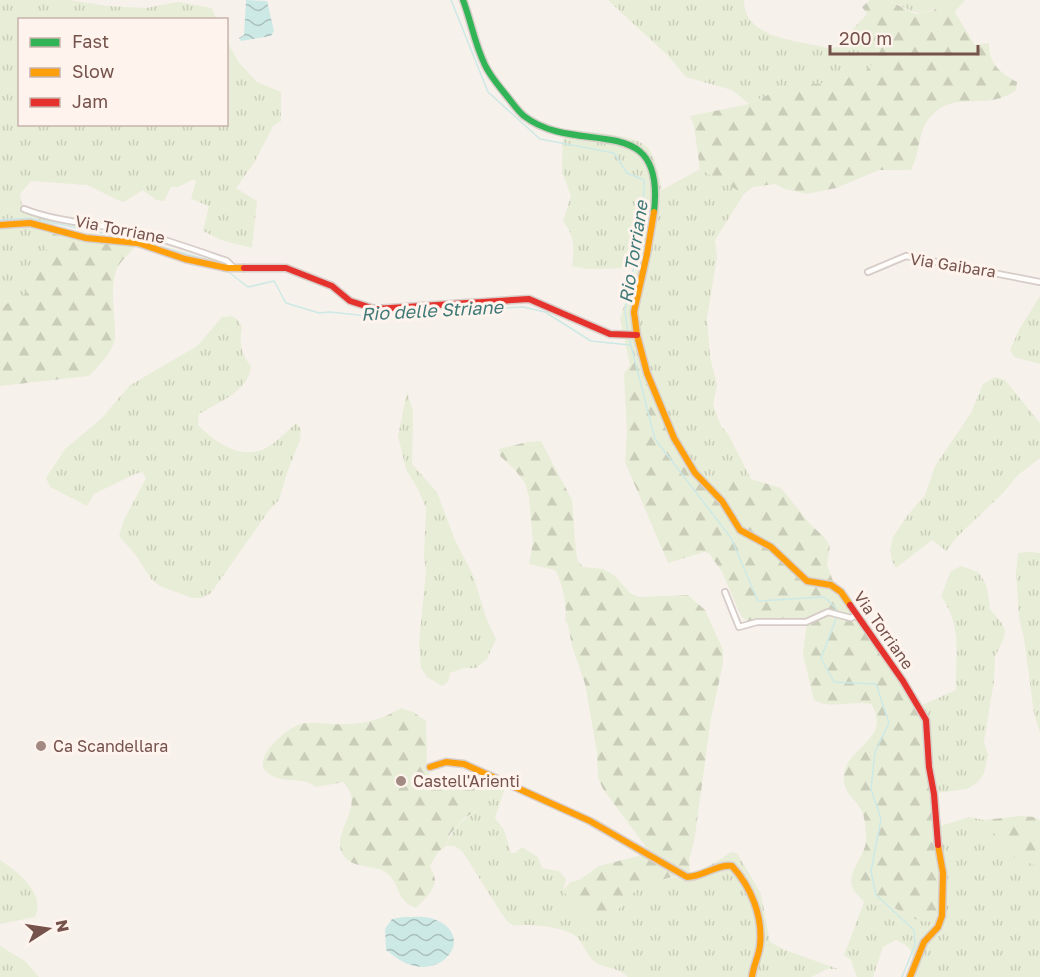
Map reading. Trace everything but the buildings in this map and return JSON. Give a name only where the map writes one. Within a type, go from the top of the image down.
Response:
[{"type":"street","name":"Via Torriane","points":[[463,0],[486,67],[517,110],[537,125],[633,146],[644,153],[651,165],[655,200],[652,230],[631,335],[683,456],[695,473],[722,501],[740,530],[771,547],[807,581],[836,587],[903,681],[926,720],[929,767],[942,873],[943,905],[938,927],[924,942],[910,977]]},
{"type":"street","name":"Via Torriane","points":[[24,209],[79,224],[120,229],[151,237],[227,261],[227,267]]},
{"type":"street","name":"Via Torriane","points":[[0,225],[30,223],[86,238],[138,243],[185,259],[227,267],[286,268],[332,286],[350,301],[375,309],[529,299],[610,334],[631,335]]},
{"type":"street","name":"Via Gaibara","points":[[868,272],[906,256],[1040,282]]},
{"type":"street","points":[[725,592],[739,627],[757,622],[806,622],[825,613],[851,618],[857,615]]},
{"type":"street","points":[[430,767],[451,762],[469,767],[600,827],[687,877],[697,877],[721,865],[732,866],[748,890],[757,915],[761,943],[752,977]]},
{"type":"green space","points":[[0,0],[70,0],[107,6],[146,8],[178,2],[212,8],[216,18],[18,18],[18,126],[228,126],[228,44],[240,64],[257,82],[281,92],[281,121],[273,126],[254,163],[236,188],[257,201],[252,248],[221,240],[203,231],[209,206],[191,199],[196,181],[192,180],[178,187],[171,187],[164,201],[156,200],[143,190],[124,202],[87,185],[31,181],[20,194],[22,206],[50,218],[58,230],[51,256],[37,266],[34,284],[26,293],[0,308]]},
{"type":"green space","points":[[608,0],[744,0],[747,14],[754,24],[764,31],[831,49],[836,47],[867,14],[886,39],[874,63],[862,74],[819,84],[794,82],[749,104],[732,90],[686,77],[668,56]]},
{"type":"green space","points":[[870,0],[887,0],[916,14],[932,11],[948,1],[975,45],[989,43],[993,62],[1000,71],[1017,82],[1016,90],[995,99],[962,102],[942,107],[933,114],[924,127],[911,170],[879,170],[836,188],[807,194],[775,184],[753,187],[744,194],[700,169],[694,126],[690,116],[749,104],[794,82],[819,84],[862,74],[874,63],[886,39],[862,7]]},
{"type":"green space","points":[[887,0],[965,0],[954,13],[948,1],[923,13],[911,11]]},
{"type":"green space","points":[[563,129],[622,136],[643,144],[649,149],[654,159],[662,190],[700,169],[744,194],[715,240],[717,257],[707,318],[710,357],[717,385],[713,405],[721,426],[728,434],[751,479],[736,479],[718,483],[708,481],[696,471],[678,446],[660,397],[655,376],[638,362],[630,365],[620,319],[636,268],[586,269],[572,266],[573,242],[563,221],[571,196],[562,172]]},
{"type":"green space","points":[[58,230],[136,245],[120,264],[114,279],[115,337],[112,348],[89,376],[0,386],[0,308],[26,293],[34,284],[37,266],[51,256],[42,243]]},
{"type":"green space","points":[[1040,296],[1040,364],[1014,357],[1010,350],[1020,328]]},
{"type":"green space","points":[[232,316],[242,327],[241,343],[243,353],[251,366],[249,375],[232,395],[199,414],[198,425],[212,438],[238,451],[257,451],[266,448],[296,423],[301,429],[300,440],[279,500],[270,509],[211,593],[202,598],[192,598],[160,586],[151,579],[135,554],[119,536],[124,520],[146,478],[142,472],[94,494],[87,506],[50,487],[46,478],[65,449],[102,418],[129,386],[197,346],[222,317]]},
{"type":"green space","points":[[638,361],[650,369],[655,376],[671,429],[696,471],[708,481],[718,483],[736,479],[751,479],[781,488],[810,524],[825,538],[830,546],[827,565],[833,581],[871,626],[876,640],[922,705],[938,811],[941,917],[936,922],[919,921],[887,904],[864,902],[852,887],[852,875],[864,851],[866,833],[862,811],[847,791],[844,775],[852,757],[873,734],[876,716],[871,704],[834,705],[814,700],[803,654],[807,623],[750,623],[741,616],[722,572],[709,553],[704,552],[668,563],[625,462],[627,433],[624,374],[630,365]]},
{"type":"green space","points":[[995,377],[1005,380],[1040,423],[1040,458],[1017,476],[946,551],[932,540],[896,568],[890,550],[893,537],[925,495],[935,466],[971,413],[983,384]]},
{"type":"green space","points":[[407,392],[413,411],[412,464],[437,492],[455,540],[473,575],[487,620],[496,639],[487,659],[476,668],[464,668],[450,673],[448,682],[442,686],[427,677],[421,668],[419,643],[426,571],[424,557],[426,508],[406,469],[398,436]]},
{"type":"green space","points":[[541,441],[572,500],[576,552],[578,561],[583,567],[603,569],[615,576],[630,593],[639,597],[688,595],[705,610],[723,650],[723,664],[711,718],[695,836],[689,861],[690,873],[660,880],[638,889],[615,912],[601,920],[583,915],[563,890],[571,882],[579,880],[599,866],[649,851],[603,789],[598,778],[597,752],[585,684],[565,620],[566,608],[562,587],[555,570],[529,564],[533,542],[529,497],[525,483],[500,456],[499,449]]},
{"type":"green space","points":[[1018,553],[1040,553],[1040,733],[1034,714],[1024,638],[1019,618],[1016,573]]},
{"type":"green space","points":[[961,566],[978,572],[983,579],[987,587],[990,609],[1005,630],[1004,638],[995,657],[994,681],[984,742],[988,755],[984,773],[978,782],[967,789],[936,793],[922,705],[956,690],[955,630],[948,608],[941,596],[951,571]]},
{"type":"green space","points":[[401,708],[413,712],[426,721],[427,766],[431,782],[459,775],[487,780],[478,810],[464,818],[450,834],[446,846],[438,852],[430,866],[435,878],[434,884],[431,892],[416,908],[402,899],[386,872],[352,863],[342,853],[340,839],[352,802],[344,782],[316,787],[303,781],[275,777],[263,768],[264,758],[273,744],[283,734],[300,724],[363,722],[383,717]]},
{"type":"green space","points":[[487,780],[505,788],[495,818],[504,830],[511,853],[515,853],[522,847],[538,857],[542,868],[559,871],[566,879],[563,890],[583,915],[616,912],[630,895],[641,887],[689,874],[731,852],[737,853],[761,894],[770,942],[785,950],[838,969],[827,969],[811,977],[628,977],[594,962],[573,934],[547,927],[514,926],[500,911],[462,851],[454,846],[446,846],[451,834],[459,825],[478,810]]},
{"type":"green space","points":[[1021,816],[1040,820],[1040,867],[1012,857],[1009,846],[992,832],[984,820]]},
{"type":"green space","points":[[969,817],[984,820],[992,832],[1040,867],[1040,977],[909,977],[912,954],[907,946],[896,940],[883,947],[873,977],[857,977],[851,960],[844,955],[864,902],[887,904],[919,921],[937,827]]},
{"type":"green space","points":[[0,860],[22,877],[34,892],[37,900],[35,917],[0,924]]},
{"type":"green space","points":[[0,946],[25,961],[39,977],[0,977]]},
{"type":"water","points":[[246,0],[267,1],[274,31],[271,36],[241,41],[239,38],[244,35]]},
{"type":"water","points":[[428,917],[444,924],[452,933],[454,941],[452,950],[446,958],[438,964],[427,967],[415,966],[403,962],[386,950],[385,929],[392,919]]},
{"type":"waterway","name":"Rio Torriane","points":[[451,0],[488,92],[540,139],[614,153],[627,173],[644,180],[643,220],[625,311],[628,333]]},
{"type":"waterway","name":"Rio delle Striane","points":[[0,220],[29,218],[132,239]]},
{"type":"waterway","name":"Rio delle Striane","points":[[151,244],[219,263]]},
{"type":"waterway","name":"Rio delle Striane","points":[[226,270],[248,287],[274,281],[286,303],[319,313],[377,317],[391,314],[523,307],[545,312],[591,341],[630,345]]},
{"type":"waterway","name":"Rio Torriane","points":[[629,338],[655,439],[731,538],[758,601],[824,597],[836,610]]},
{"type":"waterway","name":"Rio Torriane","points":[[836,619],[821,658],[834,682],[876,684],[889,723],[875,752],[871,789],[881,819],[871,871],[876,895],[914,930],[915,945],[902,977]]},
{"type":"traffic: fast","points":[[463,0],[478,49],[487,69],[519,111],[546,128],[569,134],[614,140],[632,147],[646,159],[654,179],[654,212]]},
{"type":"traffic: slow","points":[[654,212],[634,312],[637,335],[647,373],[674,438],[695,473],[722,501],[740,530],[771,547],[807,581],[831,585],[841,592],[850,605]]},
{"type":"traffic: slow","points":[[0,225],[30,223],[86,238],[138,243],[185,259],[227,268],[244,268]]},
{"type":"traffic: slow","points":[[430,767],[446,762],[464,764],[590,821],[687,877],[720,867],[732,866],[750,893],[760,923],[760,945],[752,977]]},
{"type":"traffic: slow","points":[[910,977],[924,942],[938,927],[942,916],[943,873],[938,845]]},
{"type":"traffic: jam","points":[[244,268],[286,268],[332,286],[350,301],[375,309],[529,299],[610,334],[637,335]]},
{"type":"traffic: jam","points":[[850,605],[903,681],[926,720],[938,845]]},
{"type":"place","name":"Ca Scandellara","points":[[41,746]]},
{"type":"place","name":"Castell'Arienti","points":[[401,781]]}]
